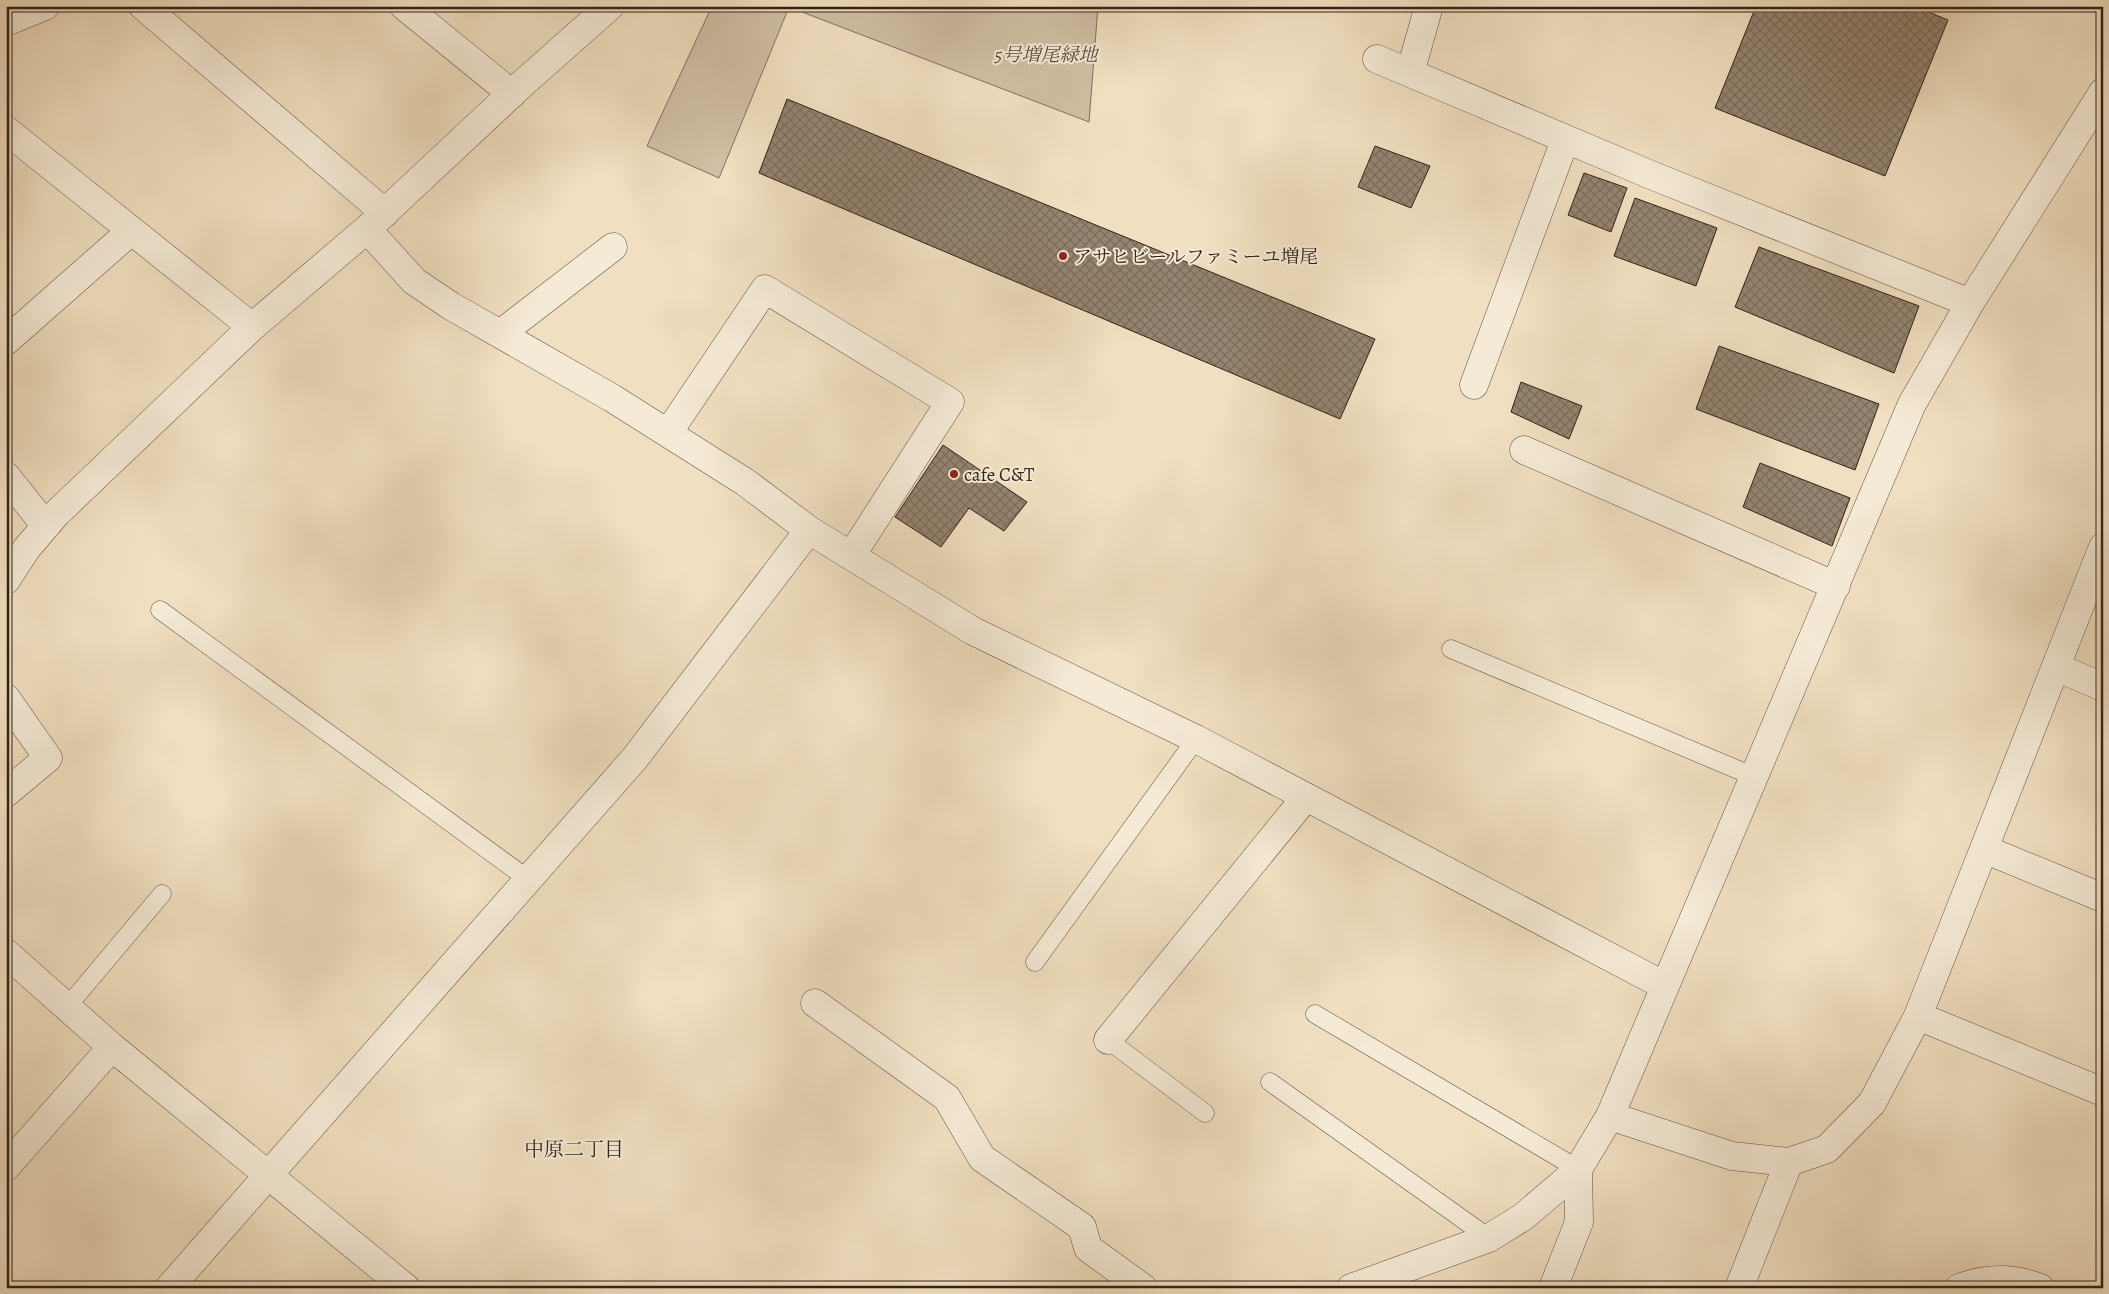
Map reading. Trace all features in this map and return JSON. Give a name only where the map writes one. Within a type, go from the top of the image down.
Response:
[{"type":"street","points":[[6,22],[45,6]]},
{"type":"street","points":[[143,6],[376,221],[414,281],[451,306],[612,398],[745,482],[809,530],[973,631],[1196,739],[1665,986]]},
{"type":"street","points":[[404,6],[512,94]]},
{"type":"street","points":[[6,580],[27,548],[56,514],[252,327],[376,221],[512,94],[610,6]]},
{"type":"street","points":[[1410,73],[1429,6]]},
{"type":"street","points":[[1377,59],[1565,140],[1970,302]]},
{"type":"street","points":[[1351,1288],[1489,1238],[1523,1217],[1578,1169],[1610,1116],[1912,404],[1970,302],[2103,92]]},
{"type":"street","points":[[6,130],[252,327]]},
{"type":"street","points":[[1474,385],[1565,140]]},
{"type":"street","points":[[6,341],[131,230]]},
{"type":"street","points":[[500,334],[613,247]]},
{"type":"street","points":[[668,433],[764,289],[950,402],[851,556]]},
{"type":"street","points":[[1524,450],[1836,586]]},
{"type":"street","points":[[6,476],[46,526]]},
{"type":"street","points":[[169,1288],[635,758],[809,530]]},
{"type":"street","points":[[1610,1116],[1732,1156],[1789,1162],[1827,1149],[1872,1103],[1918,1016],[2103,547]]},
{"type":"street","points":[[2056,668],[2103,687]]},
{"type":"street","points":[[6,698],[48,758],[6,793]]},
{"type":"street","points":[[1108,1040],[1306,797]]},
{"type":"street","points":[[1984,849],[2103,898]]},
{"type":"street","points":[[6,953],[112,1047],[267,1176],[406,1288]]},
{"type":"street","points":[[815,1003],[947,1098],[982,1158],[1082,1227],[1088,1248],[1143,1288]]},
{"type":"street","points":[[1918,1016],[2103,1092]]},
{"type":"street","points":[[6,1167],[112,1047]]},
{"type":"street","points":[[1739,1288],[1789,1162]]},
{"type":"street","points":[[1553,1288],[1579,1222],[1578,1169]]},
{"type":"street","points":[[1960,1288],[1980,1280],[2009,1279],[2040,1288]]},
{"type":"lane","points":[[160,610],[529,880]]},
{"type":"lane","points":[[1451,649],[1755,777]]},
{"type":"lane","points":[[1035,962],[1196,739]]},
{"type":"lane","points":[[68,1007],[162,894]]},
{"type":"lane","points":[[1314,1014],[1578,1169]]},
{"type":"lane","points":[[1108,1040],[1205,1113]]},
{"type":"lane","points":[[1270,1082],[1489,1238]]},
{"type":"green space","name":"5号増尾緑地","points":[[712,6],[1098,6],[1089,122],[789,7],[719,178],[647,146]]},
{"type":"building","points":[[1756,6],[1914,6],[1948,20],[1885,176],[1715,108]]},
{"type":"building","name":"アサヒビールファミーユ増尾","points":[[787,99],[1375,339],[1340,419],[759,173]]},
{"type":"building","points":[[1375,146],[1430,166],[1411,208],[1358,187]]},
{"type":"building","points":[[1584,173],[1627,188],[1611,232],[1568,215]]},
{"type":"building","points":[[1635,198],[1717,228],[1696,286],[1614,256]]},
{"type":"building","points":[[1759,247],[1919,306],[1894,373],[1735,307]]},
{"type":"building","points":[[1719,346],[1879,404],[1855,470],[1696,409]]},
{"type":"building","points":[[1521,382],[1582,406],[1569,439],[1511,412]]},
{"type":"building","name":"cafe C&T","points":[[943,445],[1027,502],[1004,531],[969,508],[941,547],[895,517]]},
{"type":"building","points":[[1760,463],[1850,498],[1832,546],[1743,507]]},
{"type":"place","name":"アサヒビールファミーユ増尾","points":[[1063,256]]},
{"type":"place","name":"cafe C&T","points":[[954,474]]},
{"type":"district","name":"中原二丁目","points":[[574,1149]]}]
